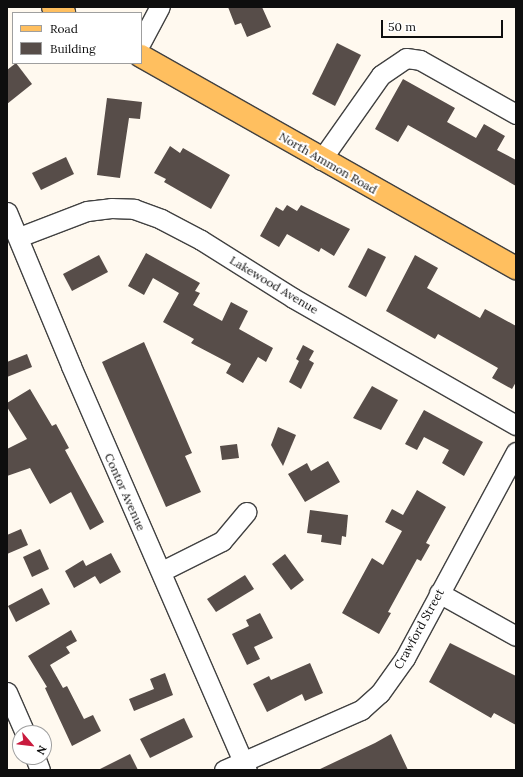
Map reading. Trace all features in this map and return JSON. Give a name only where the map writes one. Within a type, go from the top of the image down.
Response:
[{"type":"main road","points":[[53,7],[62,12]]},
{"type":"main road","name":"North Ammon Road","points":[[142,57],[321,160],[516,268]]},
{"type":"street","points":[[142,40],[160,7]]},
{"type":"street","points":[[321,160],[381,75],[406,58],[420,60],[516,114]]},
{"type":"street","name":"Lakewood Avenue","points":[[19,237],[87,211],[111,208],[134,210],[161,219],[201,240],[293,298],[516,425]]},
{"type":"street","name":"Contor Avenue","points":[[7,212],[19,237],[74,373],[162,571],[245,766]]},
{"type":"street","name":"Crawford Street","points":[[224,770],[245,766],[361,710],[380,693],[405,658],[516,452]]},
{"type":"street","points":[[162,571],[222,541],[246,512]]},
{"type":"street","points":[[439,593],[516,636]]},
{"type":"street","points":[[7,692],[21,725]]},
{"type":"building","points":[[228,7],[262,7],[271,27],[247,37],[241,23],[235,25]]},
{"type":"building","points":[[337,43],[361,55],[335,106],[312,94]]},
{"type":"building","points":[[17,64],[32,84],[7,104],[7,70]]},
{"type":"building","points":[[403,79],[455,108],[447,122],[476,138],[484,124],[505,136],[497,150],[516,160],[516,186],[408,125],[398,142],[375,129]]},
{"type":"building","points":[[107,98],[142,102],[140,119],[129,118],[120,178],[97,175]]},
{"type":"building","points":[[170,146],[180,153],[183,148],[230,175],[211,209],[164,182],[166,179],[154,173]]},
{"type":"building","points":[[66,157],[74,174],[41,190],[32,173]]},
{"type":"building","points":[[287,205],[297,211],[301,205],[350,229],[334,256],[321,248],[319,252],[287,234],[279,247],[260,236],[276,207],[283,211]]},
{"type":"building","points":[[368,248],[386,257],[366,297],[348,287]]},
{"type":"building","points":[[146,253],[200,283],[195,291],[200,293],[193,305],[222,321],[231,302],[248,311],[239,329],[273,348],[266,362],[258,357],[243,383],[226,373],[231,364],[191,343],[194,339],[163,322],[179,293],[153,278],[144,295],[128,286]]},
{"type":"building","points":[[99,255],[108,272],[72,291],[63,274]]},
{"type":"building","points":[[415,255],[438,268],[427,288],[480,318],[485,309],[516,326],[516,382],[512,389],[492,378],[498,368],[438,334],[435,339],[386,311]]},
{"type":"building","points":[[144,342],[192,453],[185,456],[201,492],[166,507],[102,362]]},
{"type":"building","points":[[303,345],[314,351],[309,360],[314,363],[301,389],[289,382],[299,361],[296,359]]},
{"type":"building","points":[[27,354],[32,367],[7,377],[7,362]]},
{"type":"building","points":[[372,386],[398,400],[381,430],[353,418]]},
{"type":"building","points":[[30,389],[52,426],[56,424],[69,448],[65,450],[104,522],[90,530],[71,492],[50,504],[30,468],[7,476],[7,449],[27,439],[7,407],[7,403]]},
{"type":"building","points":[[424,410],[483,442],[464,476],[442,463],[449,450],[424,437],[417,450],[405,444]]},
{"type":"building","points":[[278,427],[296,435],[283,466],[271,445]]},
{"type":"building","points":[[237,444],[239,458],[222,460],[220,446]]},
{"type":"building","points":[[328,461],[340,482],[305,502],[288,474],[307,463],[311,471]]},
{"type":"building","points":[[417,490],[446,507],[426,543],[430,545],[421,561],[417,559],[388,612],[391,613],[379,634],[342,613],[372,558],[383,565],[402,531],[385,522],[392,509],[403,515]]},
{"type":"building","points":[[310,510],[348,515],[346,537],[342,536],[341,545],[321,542],[322,535],[307,533]]},
{"type":"building","points":[[21,529],[28,545],[7,554],[7,535]]},
{"type":"building","points":[[40,549],[49,569],[32,577],[23,557]]},
{"type":"building","points":[[111,553],[121,572],[100,584],[95,576],[74,588],[65,571],[83,560],[86,566]]},
{"type":"building","points":[[285,554],[304,580],[291,590],[272,564]]},
{"type":"building","points":[[245,575],[254,589],[216,612],[207,599]]},
{"type":"building","points":[[42,588],[50,604],[16,622],[8,606]]},
{"type":"building","points":[[260,613],[273,638],[254,647],[260,659],[247,665],[232,634],[249,626],[246,620]]},
{"type":"building","points":[[71,630],[77,641],[66,647],[70,653],[50,665],[63,688],[67,686],[84,719],[93,715],[101,731],[72,746],[45,688],[47,687],[28,656]]},
{"type":"building","points":[[450,643],[516,676],[516,725],[494,713],[491,718],[429,682]]},
{"type":"building","points":[[310,663],[323,693],[305,701],[302,694],[267,712],[253,684],[269,676],[271,680]]},
{"type":"building","points":[[165,673],[173,695],[134,711],[129,699],[154,689],[150,679]]},
{"type":"building","points":[[184,718],[193,737],[150,758],[140,739]]},
{"type":"building","points":[[391,734],[408,770],[318,770],[375,743]]},
{"type":"building","points":[[130,754],[138,770],[98,770]]}]
